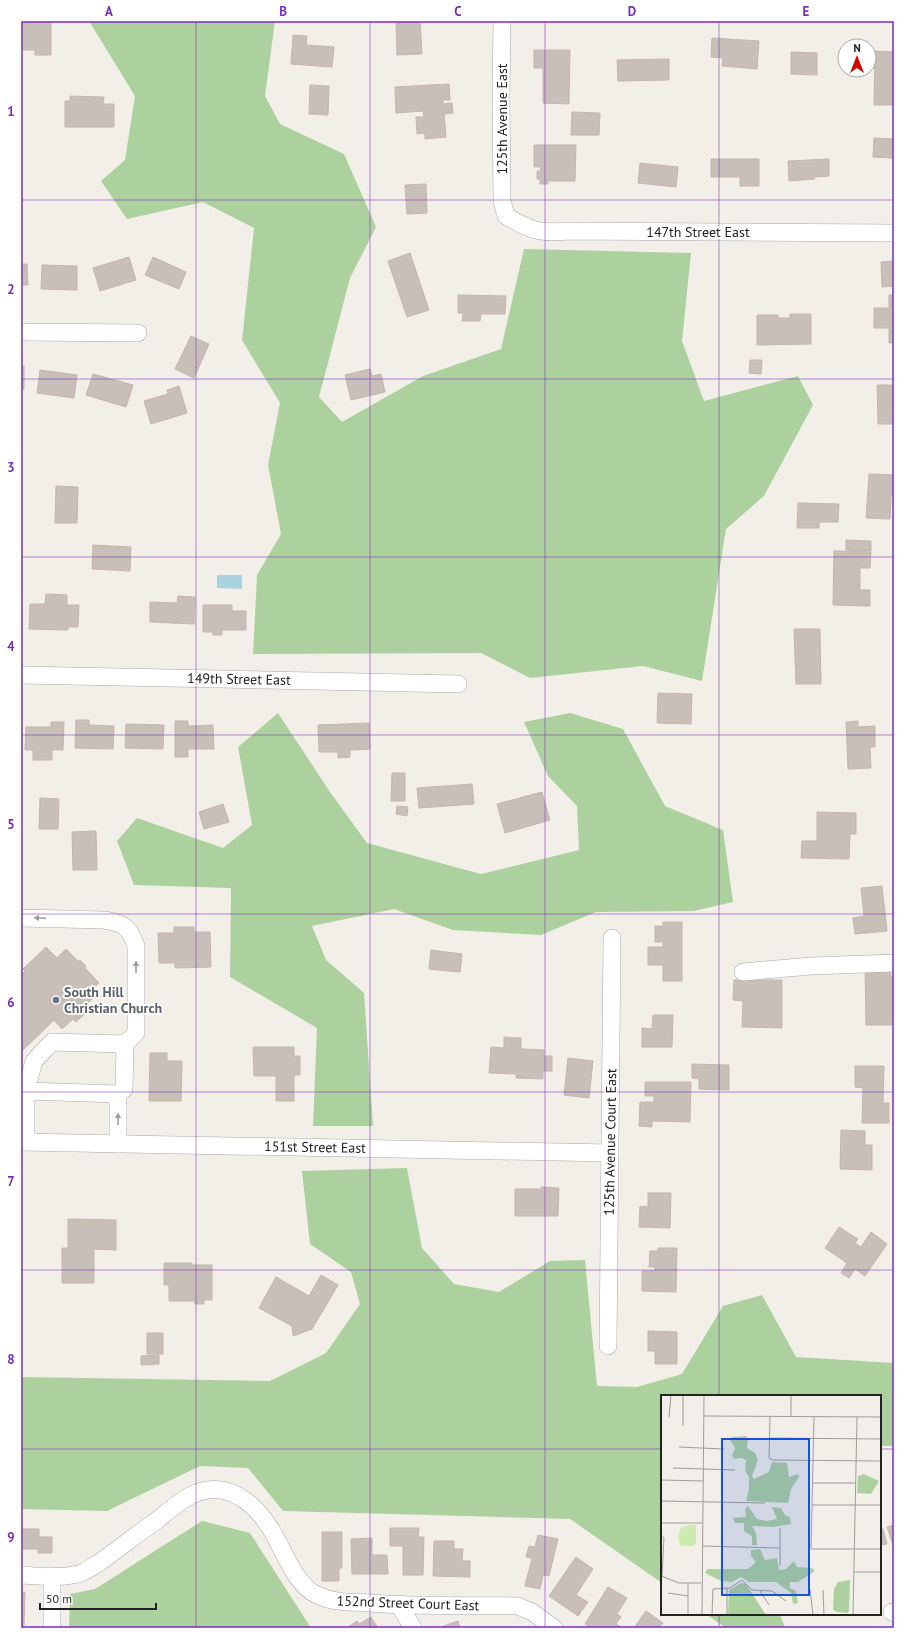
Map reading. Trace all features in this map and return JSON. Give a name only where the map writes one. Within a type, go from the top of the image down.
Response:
[{"type":"street","name":"125th Avenue East","points":[[502,21],[502,201],[506,216]]},
{"type":"street","name":"147th Street East","points":[[506,216],[528,228],[539,231],[554,232],[894,233]]},
{"type":"street","points":[[21,332],[138,333]]},
{"type":"street","name":"149th Street East","points":[[21,675],[458,684]]},
{"type":"street","points":[[21,918],[104,920],[117,922],[127,928],[132,934],[136,946],[136,1033],[125,1044],[124,1089],[118,1094],[24,1102]]},
{"type":"street","name":"125th Avenue Court East","points":[[608,1346],[612,938]]},
{"type":"street","points":[[743,972],[811,966],[894,963]]},
{"type":"street","points":[[24,1142],[24,1102],[34,1061],[52,1042],[125,1044]]},
{"type":"street","points":[[118,1094],[118,1144]]},
{"type":"street","name":"151st Street East","points":[[24,1142],[610,1153]]},
{"type":"street","name":"152nd Street Court East","points":[[21,1575],[52,1576],[82,1573],[97,1564],[184,1500],[206,1490],[217,1490],[231,1492],[242,1498],[257,1511],[274,1533],[290,1564],[304,1585],[314,1594],[331,1601],[399,1605],[518,1606],[532,1612],[554,1628]]},
{"type":"street","points":[[52,1576],[52,1628]]},
{"type":"street","points":[[399,1605],[413,1628]]},
{"type":"green space","points":[[89,21],[275,21],[265,96],[280,124],[344,154],[376,227],[350,278],[319,397],[342,422],[423,376],[501,349],[524,249],[691,253],[682,341],[704,401],[798,376],[813,405],[764,496],[726,529],[702,681],[643,666],[530,678],[481,653],[253,654],[257,575],[281,534],[268,465],[280,403],[242,340],[254,228],[203,202],[127,219],[101,181],[125,160],[135,96]]},
{"type":"green space","points":[[278,713],[330,792],[367,843],[481,874],[579,850],[577,806],[548,776],[524,722],[570,713],[623,729],[665,806],[723,830],[733,902],[694,911],[596,912],[541,935],[453,930],[394,909],[312,926],[326,960],[364,993],[373,1126],[313,1126],[317,1028],[230,977],[231,888],[134,885],[117,841],[137,818],[223,848],[252,825],[238,747]]},
{"type":"green space","points":[[407,1168],[422,1248],[454,1284],[499,1292],[550,1261],[585,1260],[597,1386],[637,1387],[682,1374],[723,1306],[762,1295],[796,1357],[894,1363],[894,1446],[881,1446],[881,1395],[661,1395],[661,1582],[570,1519],[283,1511],[248,1468],[200,1466],[107,1511],[21,1509],[21,1377],[270,1381],[326,1353],[360,1304],[351,1272],[310,1244],[302,1171]]},
{"type":"green space","points":[[202,1521],[250,1533],[311,1628],[69,1628],[70,1594],[95,1589]]},
{"type":"green space","points":[[707,1615],[780,1615],[785,1628],[726,1628]]},
{"type":"water","points":[[217,575],[242,575],[242,589],[217,588]]},
{"type":"building","points":[[21,21],[51,21],[51,55],[35,55],[35,50],[21,50]]},
{"type":"building","points":[[404,21],[420,21],[422,54],[397,55],[396,23],[404,23]]},
{"type":"building","points":[[293,35],[307,36],[306,45],[334,47],[332,67],[291,64]]},
{"type":"building","points":[[712,38],[759,41],[757,69],[722,66],[723,58],[711,57]]},
{"type":"building","points":[[534,50],[570,50],[569,104],[543,103],[543,68],[534,68]]},
{"type":"building","points":[[877,51],[894,52],[894,105],[874,105],[874,78],[877,78]]},
{"type":"building","points":[[791,52],[817,53],[817,75],[791,74]]},
{"type":"building","points":[[669,59],[669,80],[618,81],[617,60]]},
{"type":"building","points":[[449,84],[450,100],[443,100],[443,104],[452,103],[453,113],[444,114],[446,137],[425,139],[425,133],[417,134],[416,117],[424,117],[423,111],[396,113],[395,87]]},
{"type":"building","points":[[310,85],[329,86],[328,115],[309,114]]},
{"type":"building","points":[[70,96],[104,97],[103,104],[114,104],[114,127],[65,127],[65,101],[70,101]]},
{"type":"building","points":[[572,112],[600,113],[599,135],[571,135]]},
{"type":"building","points":[[874,138],[894,139],[894,158],[873,157]]},
{"type":"building","points":[[534,145],[576,145],[575,181],[548,181],[548,184],[540,184],[540,179],[537,179],[537,171],[540,171],[541,167],[534,167]]},
{"type":"building","points":[[711,159],[759,159],[759,186],[740,186],[740,177],[711,177]]},
{"type":"building","points":[[829,159],[829,176],[814,177],[815,179],[789,181],[788,161]]},
{"type":"building","points":[[640,163],[678,167],[676,187],[638,183]]},
{"type":"building","points":[[426,184],[427,213],[407,214],[405,185]]},
{"type":"building","points":[[410,253],[429,310],[407,317],[388,261]]},
{"type":"building","points":[[129,257],[136,280],[100,291],[93,268]]},
{"type":"building","points":[[153,257],[186,272],[179,289],[145,275]]},
{"type":"building","points":[[894,261],[894,286],[882,287],[881,262]]},
{"type":"building","points":[[21,264],[27,264],[28,285],[21,285]]},
{"type":"building","points":[[42,265],[77,266],[77,290],[41,289]]},
{"type":"building","points":[[458,295],[506,296],[505,314],[481,314],[480,321],[462,321],[463,313],[458,313]]},
{"type":"building","points":[[889,295],[894,295],[894,343],[889,343],[889,328],[874,328],[874,308],[889,308]]},
{"type":"building","points":[[790,314],[811,314],[811,344],[757,345],[757,315],[778,315],[778,318],[790,318]]},
{"type":"building","points":[[191,336],[209,344],[194,378],[175,369]]},
{"type":"building","points":[[750,360],[762,360],[761,374],[749,373]]},
{"type":"building","points":[[21,366],[24,366],[24,389],[21,389]]},
{"type":"building","points":[[370,369],[372,376],[381,374],[385,392],[351,400],[345,375]]},
{"type":"building","points":[[40,370],[77,375],[74,398],[37,393]]},
{"type":"building","points":[[93,374],[133,385],[126,407],[86,395]]},
{"type":"building","points":[[877,385],[894,385],[894,424],[878,424]]},
{"type":"building","points":[[179,386],[187,413],[151,424],[144,401],[168,394],[167,390]]},
{"type":"building","points":[[869,474],[894,475],[894,495],[891,495],[890,519],[866,518]]},
{"type":"building","points":[[56,486],[78,487],[77,523],[55,523]]},
{"type":"building","points":[[798,503],[839,504],[838,522],[819,522],[819,528],[797,528]]},
{"type":"building","points":[[846,540],[871,541],[871,551],[846,550]]},
{"type":"building","points":[[93,545],[131,547],[130,571],[92,569]]},
{"type":"building","points":[[834,551],[871,552],[870,568],[860,568],[860,590],[870,590],[870,606],[833,605]]},
{"type":"building","points":[[46,594],[67,595],[67,605],[79,605],[78,627],[68,627],[68,630],[29,629],[30,604],[45,604]]},
{"type":"building","points":[[178,596],[195,597],[194,624],[150,622],[150,602],[177,603]]},
{"type":"building","points":[[203,605],[232,605],[232,611],[246,611],[246,630],[222,630],[222,635],[213,635],[213,632],[203,632]]},
{"type":"building","points":[[794,629],[820,629],[821,684],[796,684]]},
{"type":"building","points":[[658,693],[692,694],[691,724],[657,723]]},
{"type":"building","points":[[76,720],[89,720],[89,725],[114,726],[113,749],[75,748]]},
{"type":"building","points":[[175,721],[188,721],[188,726],[213,725],[214,749],[188,749],[188,757],[175,757]]},
{"type":"building","points":[[858,721],[858,727],[875,726],[875,747],[870,747],[871,768],[848,769],[846,722]]},
{"type":"building","points":[[51,722],[64,722],[63,750],[52,750],[52,760],[33,760],[33,750],[25,750],[26,727],[51,727]]},
{"type":"building","points":[[369,723],[370,749],[350,750],[350,757],[338,758],[338,752],[319,752],[318,725]]},
{"type":"building","points":[[126,724],[164,725],[163,749],[125,748]]},
{"type":"building","points":[[392,773],[405,773],[405,801],[391,801]]},
{"type":"building","points":[[472,784],[474,804],[419,808],[417,788]]},
{"type":"building","points":[[542,792],[550,820],[505,833],[497,804]]},
{"type":"building","points":[[40,798],[59,799],[58,829],[39,829]]},
{"type":"building","points":[[223,804],[229,822],[204,829],[199,812]]},
{"type":"building","points":[[397,806],[408,807],[407,816],[396,814]]},
{"type":"building","points":[[817,812],[856,813],[856,834],[850,834],[849,859],[801,858],[802,841],[817,841]]},
{"type":"building","points":[[96,831],[97,870],[73,870],[72,832]]},
{"type":"building","points":[[882,886],[887,931],[855,934],[853,918],[864,916],[861,888]]},
{"type":"building","points":[[663,922],[682,922],[682,981],[663,981],[663,965],[648,965],[648,947],[663,947],[663,942],[655,942],[655,926],[663,926]]},
{"type":"building","points":[[174,927],[194,927],[194,932],[210,932],[211,967],[175,968],[175,963],[159,963],[158,933],[174,933]]},
{"type":"building","name":"South Hill Christian Church","points":[[46,947],[57,958],[66,949],[79,962],[80,960],[86,966],[85,968],[99,983],[90,991],[95,996],[87,1004],[91,1008],[76,1022],[73,1019],[62,1029],[54,1020],[21,1052],[21,975],[25,971],[23,969]]},
{"type":"building","points":[[431,950],[462,954],[460,972],[429,969]]},
{"type":"building","points":[[890,966],[891,977],[894,976],[894,1016],[892,1016],[892,1025],[866,1025],[865,967]]},
{"type":"building","points":[[734,980],[782,980],[782,1028],[742,1027],[743,1001],[733,1000]]},
{"type":"building","points":[[653,1015],[673,1015],[672,1047],[642,1047],[642,1028],[652,1029]]},
{"type":"building","points":[[504,1037],[521,1038],[521,1049],[544,1050],[544,1056],[552,1056],[552,1071],[543,1071],[543,1079],[516,1078],[516,1074],[489,1073],[491,1047],[504,1048]]},
{"type":"building","points":[[253,1047],[294,1047],[294,1056],[300,1056],[300,1075],[294,1075],[294,1101],[276,1101],[276,1076],[254,1076]]},
{"type":"building","points":[[150,1053],[167,1053],[167,1061],[182,1061],[181,1101],[149,1101]]},
{"type":"building","points":[[568,1058],[593,1061],[589,1098],[564,1095]]},
{"type":"building","points":[[692,1064],[729,1065],[729,1090],[699,1089],[699,1079],[692,1078]]},
{"type":"building","points":[[855,1066],[884,1066],[883,1103],[889,1103],[889,1123],[862,1123],[863,1088],[855,1087]]},
{"type":"building","points":[[645,1082],[691,1082],[690,1122],[652,1121],[652,1127],[639,1126],[640,1102],[654,1102],[654,1096],[645,1096]]},
{"type":"building","points":[[841,1130],[865,1131],[865,1145],[872,1145],[872,1170],[840,1169]]},
{"type":"building","points":[[541,1187],[559,1188],[558,1216],[515,1216],[515,1189],[541,1189]]},
{"type":"building","points":[[648,1193],[671,1193],[670,1228],[639,1227],[640,1206],[648,1207]]},
{"type":"building","points":[[68,1219],[116,1220],[116,1250],[94,1249],[94,1283],[62,1283],[62,1248],[68,1248]]},
{"type":"building","points":[[839,1227],[858,1239],[855,1243],[861,1247],[871,1232],[887,1244],[865,1276],[855,1269],[849,1278],[841,1273],[847,1263],[825,1248]]},
{"type":"building","points":[[658,1248],[677,1248],[676,1292],[642,1291],[642,1271],[655,1271],[655,1267],[649,1267],[650,1251],[658,1251]]},
{"type":"building","points":[[164,1263],[212,1265],[212,1300],[204,1300],[204,1304],[195,1304],[195,1301],[169,1301],[169,1285],[164,1285]]},
{"type":"building","points":[[321,1275],[338,1285],[312,1329],[293,1336],[292,1326],[259,1308],[276,1277],[309,1296]]},
{"type":"building","points":[[648,1331],[677,1332],[677,1364],[655,1364],[655,1351],[648,1351]]},
{"type":"building","points":[[147,1333],[163,1333],[163,1354],[147,1354]]},
{"type":"building","points":[[159,1355],[159,1364],[141,1365],[141,1356]]},
{"type":"building","points":[[894,1525],[894,1548],[887,1527]]},
{"type":"building","points":[[390,1528],[419,1528],[418,1537],[424,1537],[423,1575],[403,1575],[403,1546],[390,1546]]},
{"type":"building","points":[[21,1529],[39,1529],[39,1537],[52,1537],[52,1553],[38,1553],[38,1549],[21,1549]]},
{"type":"building","points":[[883,1529],[887,1544],[881,1545],[881,1530]]},
{"type":"building","points":[[322,1532],[342,1532],[342,1568],[339,1568],[339,1581],[322,1581]]},
{"type":"building","points":[[538,1535],[558,1539],[549,1576],[543,1575],[540,1589],[525,1586],[532,1558],[526,1557],[529,1546],[535,1547]]},
{"type":"building","points":[[372,1538],[372,1555],[387,1555],[388,1574],[352,1574],[351,1539]]},
{"type":"building","points":[[434,1541],[454,1541],[454,1549],[463,1549],[462,1561],[470,1561],[470,1577],[433,1576]]},
{"type":"building","points":[[576,1557],[593,1569],[576,1595],[588,1602],[578,1616],[549,1596]]},
{"type":"building","points":[[608,1587],[627,1598],[617,1614],[621,1617],[616,1624],[622,1628],[591,1628],[585,1624]]},
{"type":"building","points":[[21,1592],[25,1592],[24,1626],[21,1626]]},
{"type":"building","points":[[646,1611],[663,1623],[659,1628],[634,1628]]},
{"type":"building","points":[[371,1617],[378,1628],[347,1628],[357,1621],[359,1624]]},
{"type":"building","points":[[458,1621],[460,1628],[441,1627]]},
{"type":"place","name":"South Hill Christian Church","points":[[56,1000]]}]
